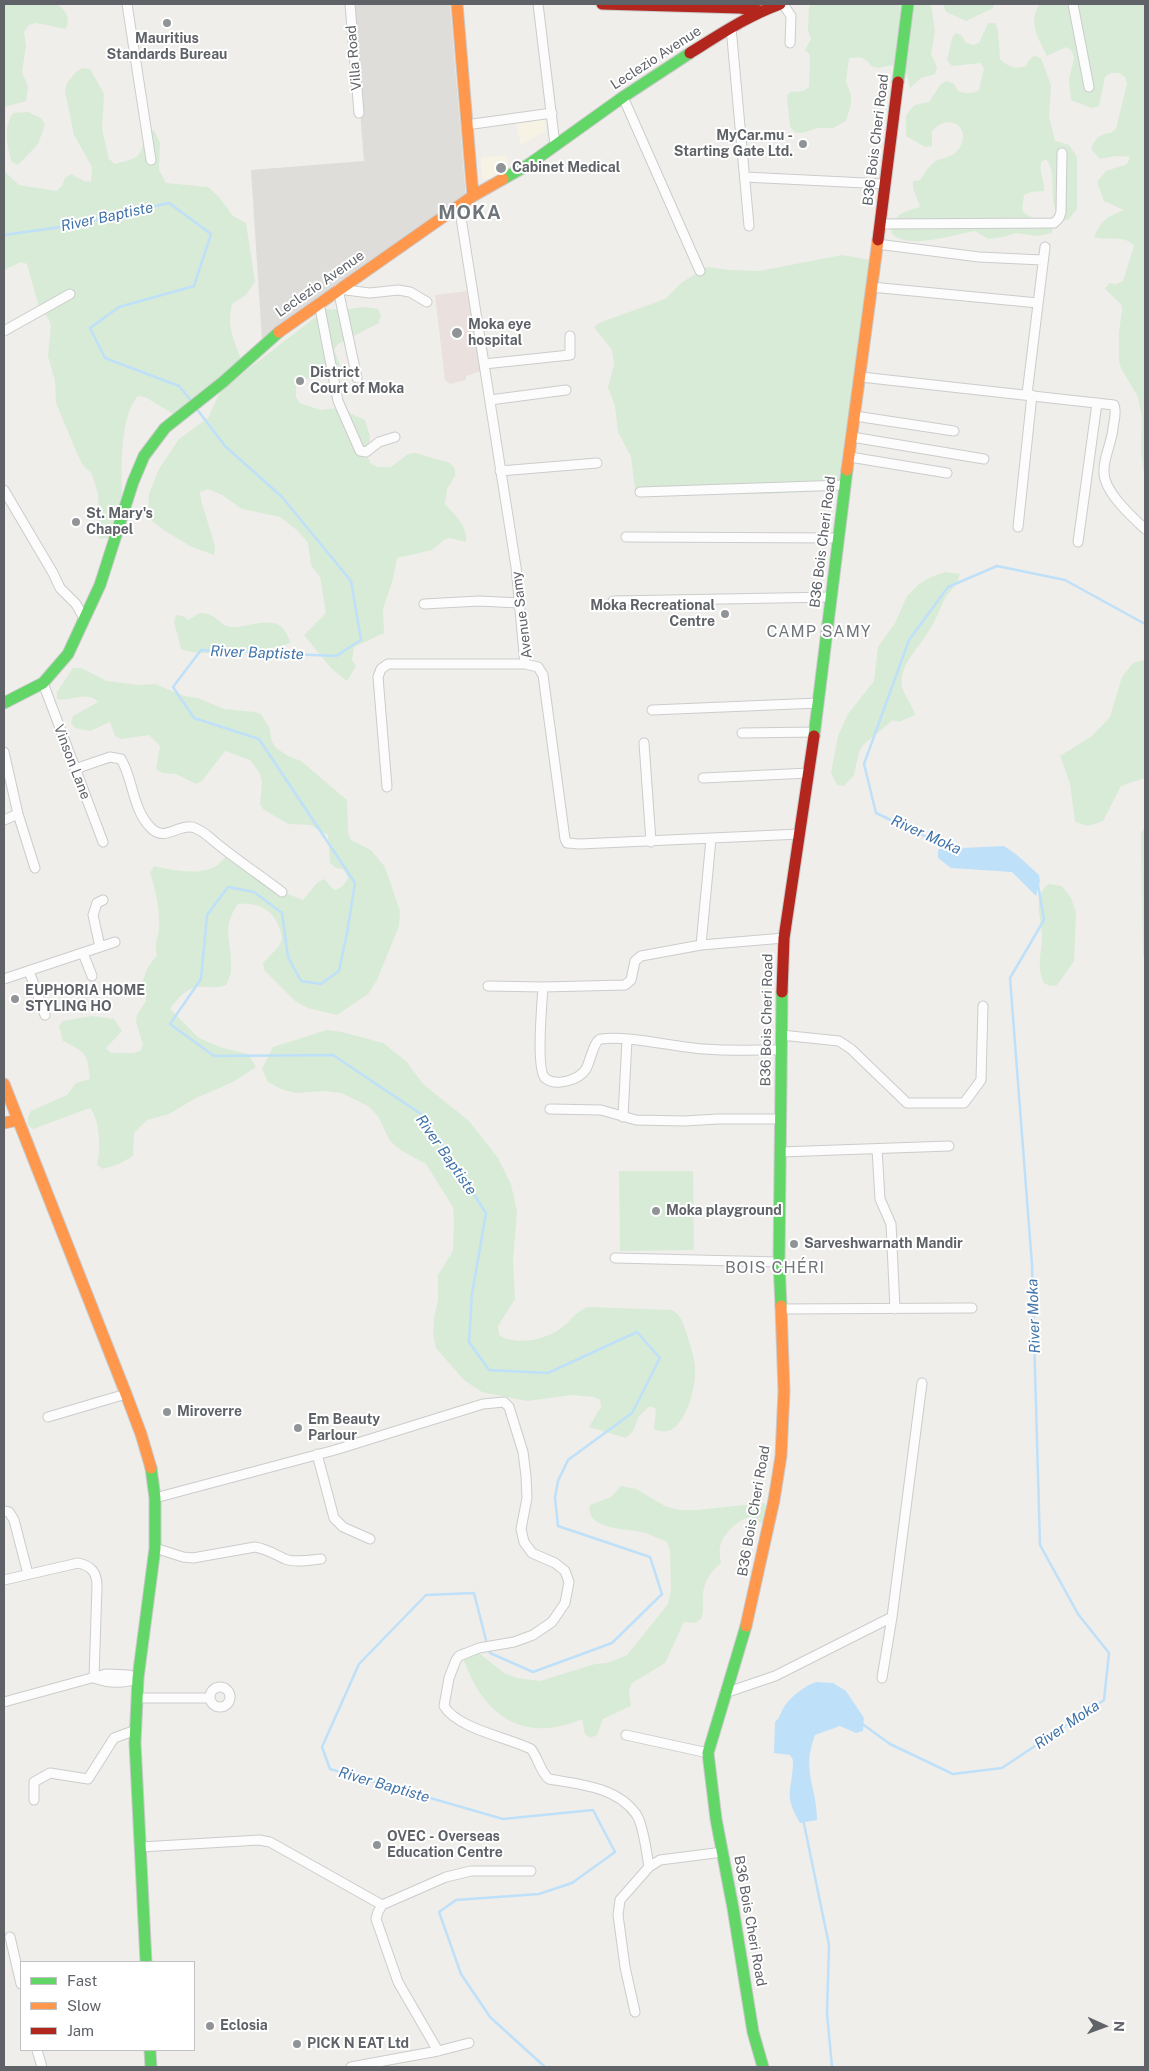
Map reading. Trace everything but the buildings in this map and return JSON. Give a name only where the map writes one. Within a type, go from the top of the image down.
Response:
[{"type":"main road","points":[[457,4],[473,196]]},
{"type":"main road","points":[[602,4],[692,5],[761,10]]},
{"type":"main road","name":"Leclezio Avenue","points":[[4,703],[43,683],[68,654],[100,585],[133,482],[144,456],[165,428],[223,382],[276,334],[459,205],[528,165],[624,97],[731,27],[761,10],[782,4]]},
{"type":"main road","name":"B36 Bois Cheri Road","points":[[763,2067],[752,2032],[711,1782],[708,1752],[747,1623],[774,1500],[781,1456],[784,1391],[779,1262],[780,1050],[784,938],[815,732],[838,538],[861,377],[908,4]]},
{"type":"main road","points":[[4,1084],[126,1394],[141,1434],[152,1473],[155,1498],[155,1548],[138,1678],[136,1730],[146,1961]]},
{"type":"main road","points":[[4,1124],[18,1120]]},
{"type":"main road","points":[[150,2051],[151,2067]]},
{"type":"street","points":[[127,4],[151,160]]},
{"type":"street","name":"Villa Road","points":[[350,4],[359,113]]},
{"type":"street","points":[[538,4],[556,145]]},
{"type":"street","points":[[782,4],[791,16],[790,43]]},
{"type":"street","points":[[1073,4],[1089,87]]},
{"type":"street","points":[[731,27],[749,226]]},
{"type":"street","points":[[624,97],[700,271]]},
{"type":"street","points":[[466,125],[552,113]]},
{"type":"street","points":[[880,224],[1054,223],[1059,218],[1061,212],[1062,153]]},
{"type":"street","points":[[745,176],[885,184]]},
{"type":"street","name":"Avenue Samy","points":[[459,205],[516,567],[525,664],[538,667],[543,675],[567,843],[651,842],[800,834]]},
{"type":"street","points":[[877,244],[979,257],[1042,260]]},
{"type":"street","points":[[1018,527],[1042,260],[1045,247]]},
{"type":"street","points":[[871,287],[1038,303]]},
{"type":"street","points":[[357,378],[338,289],[370,293],[404,291],[410,292],[427,302]]},
{"type":"street","points":[[4,331],[70,294]]},
{"type":"street","points":[[319,303],[338,401],[360,451],[366,452],[379,442],[395,438]]},
{"type":"street","points":[[484,364],[570,355],[572,350],[570,336]]},
{"type":"street","points":[[861,377],[1112,404],[1115,407],[1112,440],[1104,467],[1105,480],[1112,493],[1145,529]]},
{"type":"street","points":[[490,400],[566,390]]},
{"type":"street","points":[[1078,542],[1097,402]]},
{"type":"street","points":[[855,416],[954,431]]},
{"type":"street","points":[[852,438],[984,459]]},
{"type":"street","points":[[850,457],[947,473]]},
{"type":"street","points":[[500,471],[597,463]]},
{"type":"street","points":[[640,492],[845,485]]},
{"type":"street","points":[[4,490],[8,504],[63,590],[76,604],[84,618]]},
{"type":"street","points":[[626,537],[838,538]]},
{"type":"street","points":[[613,601],[832,597]]},
{"type":"street","points":[[424,604],[519,603]]},
{"type":"street","points":[[387,787],[378,677],[381,669],[388,664],[525,664]]},
{"type":"street","name":"Vinson Lane","points":[[43,683],[103,842]]},
{"type":"street","points":[[652,710],[818,703]]},
{"type":"street","points":[[742,733],[815,732]]},
{"type":"street","points":[[644,743],[651,842]]},
{"type":"street","points":[[4,752],[18,814],[35,868]]},
{"type":"street","points":[[75,769],[110,757],[121,759],[125,765],[135,802],[145,821],[153,831],[160,834],[192,827],[203,832],[282,892]]},
{"type":"street","points":[[703,778],[809,773]]},
{"type":"street","points":[[4,820],[18,814]]},
{"type":"street","points":[[701,945],[711,839]]},
{"type":"street","points":[[100,947],[92,915],[97,903],[103,900]]},
{"type":"street","points":[[488,986],[625,985],[631,980],[635,961],[640,956],[701,945],[784,938]]},
{"type":"street","points":[[4,979],[115,942]]},
{"type":"street","points":[[83,953],[92,976]]},
{"type":"street","points":[[29,971],[45,1015]]},
{"type":"street","points":[[543,987],[541,1071],[544,1077],[550,1081],[563,1082],[580,1076],[586,1069],[598,1040],[626,1040],[704,1049],[780,1050]]},
{"type":"street","points":[[781,1035],[839,1041],[851,1048],[907,1104],[964,1103],[981,1080],[984,1006]]},
{"type":"street","points":[[623,1117],[626,1040]]},
{"type":"street","points":[[550,1109],[601,1110],[636,1120],[780,1119]]},
{"type":"street","points":[[780,1152],[948,1146]]},
{"type":"street","points":[[877,1150],[880,1198],[892,1224],[896,1309]]},
{"type":"street","points":[[615,1258],[779,1262]]},
{"type":"street","points":[[781,1309],[972,1308]]},
{"type":"street","points":[[882,1678],[892,1617],[922,1383]]},
{"type":"street","points":[[48,1417],[126,1394]]},
{"type":"street","points":[[155,1498],[317,1454],[483,1404],[504,1402],[509,1407],[523,1452],[527,1498],[521,1528],[524,1542],[532,1554],[555,1563],[564,1571],[570,1582],[565,1603],[552,1622],[533,1635],[514,1642],[479,1648],[459,1656],[449,1678],[444,1706],[449,1714],[469,1725],[531,1749],[537,1757],[544,1775],[549,1779],[596,1787],[620,1799],[637,1814],[649,1866]]},
{"type":"street","points":[[317,1454],[334,1518],[338,1524],[370,1539]]},
{"type":"street","points":[[4,1511],[9,1512],[14,1520],[28,1574]]},
{"type":"street","points":[[155,1548],[183,1557],[193,1558],[255,1547],[265,1548],[285,1559],[321,1559]]},
{"type":"street","points":[[4,1580],[78,1563],[92,1569],[97,1578],[94,1678]]},
{"type":"street","points":[[725,1693],[775,1676],[892,1617]]},
{"type":"street","points":[[4,1702],[106,1674],[129,1674],[138,1678]]},
{"type":"street","points":[[137,1698],[209,1698]]},
{"type":"street","points":[[34,1800],[34,1782],[50,1773],[88,1778],[114,1738],[136,1730]]},
{"type":"street","points":[[626,1735],[708,1752]]},
{"type":"street","points":[[140,1847],[259,1840],[270,1842],[382,1905]]},
{"type":"street","points":[[635,2012],[625,1967],[618,1915],[620,1900],[649,1866],[660,1860],[723,1852]]},
{"type":"street","points":[[438,2052],[398,1982],[376,1919],[378,1912],[382,1905],[446,1877],[471,1871],[532,1871]]},
{"type":"street","points":[[10,1937],[20,1980]]},
{"type":"street","points":[[351,2067],[438,2052],[469,2043]]},
{"type":"street","points":[[37,2051],[42,2067]]},
{"type":"shaded area","points":[[353,4],[450,5],[466,197],[262,340],[251,170],[364,161]]},
{"type":"shaded area","points":[[545,119],[546,131],[521,145],[516,124]]},
{"type":"shaded area","points":[[507,156],[508,168],[493,179],[482,179],[481,157]]},
{"type":"shaded area","name":"Moka eye hospital","points":[[467,291],[481,371],[466,376],[466,380],[450,384],[445,380],[435,295]]},
{"type":"green space","points":[[4,4],[57,4],[65,12],[68,21],[66,29],[36,23],[29,25],[24,32],[26,46],[22,72],[28,87],[26,101],[4,107]]},
{"type":"green space","points":[[811,4],[931,4],[935,32],[931,54],[937,67],[935,74],[921,78],[910,88],[907,74],[892,65],[878,68],[871,66],[867,60],[862,58],[849,58],[846,81],[851,96],[851,104],[846,121],[833,128],[817,128],[802,133],[795,132],[790,127],[787,97],[790,92],[803,91],[809,87],[810,55],[805,50],[811,39],[808,31],[809,7]]},
{"type":"green space","points":[[943,4],[994,4],[993,8],[966,21],[946,12]]},
{"type":"green space","points":[[1040,4],[1145,4],[1145,474],[1141,452],[1142,418],[1138,397],[1119,361],[1121,304],[1105,289],[1109,283],[1116,284],[1123,281],[1134,246],[1126,240],[1094,237],[1106,219],[1124,210],[1104,201],[1097,182],[1106,171],[1127,164],[1130,157],[1116,156],[1100,159],[1091,149],[1098,137],[1111,133],[1116,129],[1127,83],[1125,77],[1119,73],[1111,73],[1105,77],[1099,106],[1092,108],[1071,100],[1069,79],[1074,58],[1072,51],[1066,47],[1047,56],[1034,24],[1036,10]]},
{"type":"green space","points":[[988,23],[995,23],[998,30],[1000,59],[1006,64],[1012,67],[1022,67],[1026,66],[1034,56],[1041,58],[1051,85],[1049,116],[1055,141],[1069,145],[1077,157],[1077,209],[1068,220],[1061,220],[1054,205],[1052,172],[1046,159],[1041,162],[1044,191],[1031,192],[1024,195],[1022,210],[1028,216],[1053,226],[1052,233],[1038,236],[1016,233],[988,239],[975,231],[931,240],[908,241],[898,238],[891,233],[897,217],[904,212],[920,207],[913,188],[913,181],[920,180],[936,161],[951,156],[958,150],[963,138],[963,133],[956,124],[951,122],[945,123],[938,125],[932,131],[932,146],[925,147],[906,136],[906,116],[915,105],[929,102],[941,84],[947,81],[954,84],[958,91],[961,92],[971,93],[979,90],[984,69],[981,63],[952,66],[947,60],[952,38],[956,33],[962,36],[966,43],[973,45],[979,43]]},
{"type":"green space","points":[[82,68],[90,69],[104,94],[102,129],[109,159],[115,164],[135,158],[141,152],[147,132],[154,130],[160,143],[159,170],[166,183],[208,187],[219,197],[233,216],[246,223],[255,282],[246,295],[232,304],[230,312],[232,335],[243,364],[175,415],[145,397],[138,396],[131,408],[126,423],[123,441],[123,529],[113,538],[99,539],[98,494],[92,474],[82,464],[56,403],[55,381],[48,356],[51,325],[39,307],[27,264],[21,262],[4,270],[4,171],[19,185],[56,191],[62,186],[65,178],[71,174],[84,181],[91,182],[92,167],[74,135],[65,91],[67,83]]},
{"type":"green space","points":[[28,112],[41,118],[45,125],[38,144],[18,165],[12,162],[9,150],[8,124],[13,113]]},
{"type":"green space","points":[[842,255],[871,260],[844,490],[765,494],[706,493],[636,496],[631,457],[618,432],[615,406],[608,387],[614,365],[612,350],[594,327],[599,323],[665,299],[681,283],[707,267],[759,271]]},
{"type":"green space","points":[[363,307],[378,309],[381,315],[379,323],[338,344],[334,350],[340,364],[338,372],[325,378],[302,379],[296,383],[296,397],[300,403],[320,410],[339,408],[365,420],[370,436],[368,458],[371,464],[378,467],[391,467],[408,454],[415,453],[450,463],[455,469],[455,476],[447,489],[445,504],[463,526],[466,542],[450,538],[444,540],[432,550],[397,558],[393,579],[383,609],[384,633],[354,647],[352,660],[356,666],[347,681],[331,668],[304,635],[326,613],[320,577],[311,565],[308,543],[298,531],[280,517],[242,509],[222,495],[208,489],[200,492],[215,546],[214,555],[192,547],[165,531],[152,521],[148,514],[149,494],[159,469],[179,439],[208,418],[221,390],[326,309],[342,310]]},
{"type":"green space","points":[[945,572],[960,574],[955,585],[944,600],[933,624],[903,672],[902,687],[915,715],[899,722],[893,720],[863,745],[859,752],[854,775],[844,786],[837,785],[831,773],[838,736],[848,714],[874,681],[878,647],[895,623],[907,596],[919,584]]},
{"type":"green space","points":[[200,613],[210,615],[226,626],[231,627],[270,622],[281,626],[291,642],[269,649],[236,653],[203,653],[181,649],[174,622],[176,615],[183,616],[188,620]]},
{"type":"green space","points":[[1145,660],[1145,778],[1121,786],[1103,821],[1088,826],[1075,822],[1070,784],[1060,756],[1092,736],[1110,717],[1122,677],[1133,663]]},
{"type":"green space","points":[[73,668],[81,668],[107,681],[138,685],[155,684],[224,709],[261,714],[269,727],[272,742],[276,748],[288,756],[301,761],[347,800],[348,833],[351,840],[371,850],[385,867],[400,911],[399,926],[377,980],[368,994],[337,1015],[308,1008],[295,1001],[264,970],[263,963],[282,940],[277,923],[270,912],[259,906],[238,904],[228,929],[231,970],[226,985],[198,987],[189,990],[178,998],[170,1009],[199,1038],[220,1047],[248,1054],[256,1067],[233,1082],[196,1098],[169,1114],[147,1120],[134,1133],[133,1156],[119,1164],[103,1169],[97,1165],[99,1135],[96,1120],[90,1108],[33,1129],[28,1125],[28,1117],[31,1111],[67,1095],[76,1083],[90,1079],[88,1064],[84,1055],[77,1048],[63,1041],[59,1026],[63,1021],[92,1016],[114,1019],[122,1031],[106,1048],[111,1053],[133,1053],[140,1051],[143,1045],[136,1022],[137,1015],[146,1001],[143,980],[148,967],[157,955],[159,915],[156,893],[150,873],[154,866],[176,870],[202,871],[216,866],[229,852],[283,892],[303,900],[317,883],[324,879],[334,890],[343,886],[348,877],[343,869],[336,868],[330,863],[328,835],[310,825],[289,824],[264,810],[260,804],[262,782],[259,772],[250,760],[225,751],[202,781],[196,784],[176,774],[162,773],[156,769],[160,746],[149,735],[121,739],[115,736],[110,722],[90,731],[75,728],[71,723],[73,716],[98,702],[89,697],[57,699],[57,692]]},
{"type":"green space","points":[[1145,826],[1145,958],[1143,956],[1141,834]]},
{"type":"green space","points":[[1049,884],[1062,886],[1071,898],[1076,912],[1074,961],[1057,985],[1050,986],[1044,983],[1040,971],[1042,936],[1039,908],[1040,894]]},
{"type":"green space","points":[[327,1030],[383,1043],[406,1061],[423,1084],[469,1121],[498,1158],[511,1184],[517,1212],[513,1260],[515,1299],[498,1326],[499,1335],[522,1341],[538,1339],[560,1329],[580,1311],[588,1307],[672,1310],[678,1314],[683,1322],[695,1365],[693,1390],[680,1422],[672,1429],[664,1432],[654,1429],[656,1409],[650,1406],[639,1416],[633,1431],[626,1438],[589,1427],[601,1407],[600,1400],[594,1397],[572,1395],[527,1401],[482,1392],[464,1380],[436,1348],[433,1334],[438,1300],[438,1275],[453,1251],[454,1221],[453,1207],[426,1164],[402,1151],[390,1141],[378,1116],[368,1106],[341,1093],[324,1091],[295,1093],[281,1089],[268,1082],[262,1069],[273,1047]]},
{"type":"green space","name":"Moka playground","points":[[619,1171],[693,1171],[694,1250],[620,1251]]},
{"type":"green space","points":[[621,1486],[636,1489],[665,1506],[678,1510],[764,1503],[769,1509],[763,1523],[756,1522],[750,1517],[745,1518],[736,1524],[724,1537],[720,1549],[721,1563],[713,1570],[705,1583],[701,1619],[695,1623],[684,1622],[665,1663],[632,1683],[629,1691],[631,1706],[603,1719],[597,1735],[590,1738],[585,1734],[582,1719],[559,1726],[538,1728],[520,1725],[503,1717],[489,1705],[477,1689],[467,1670],[460,1648],[475,1650],[504,1673],[517,1678],[540,1681],[595,1664],[607,1663],[627,1655],[668,1604],[671,1590],[670,1550],[667,1542],[646,1533],[601,1524],[594,1520],[590,1513],[590,1505],[611,1497]]},
{"type":"water","points":[[948,844],[962,848],[1004,846],[1039,875],[1040,881],[1036,896],[1012,872],[951,868],[938,858],[938,851],[941,845]]},
{"type":"water","points":[[816,1682],[833,1683],[846,1691],[864,1718],[863,1731],[856,1733],[840,1726],[815,1735],[809,1759],[809,1769],[817,1820],[800,1823],[790,1798],[793,1760],[790,1755],[774,1753],[775,1722],[779,1718],[784,1706],[792,1698],[804,1688]]},
{"type":"waterway","name":"River Baptiste","points":[[4,235],[68,226],[169,203],[211,234],[194,286],[119,307],[90,328],[105,358],[179,386],[192,402]]},
{"type":"waterway","name":"River Baptiste","points":[[196,408],[225,446],[282,497],[351,581],[361,640],[336,656],[201,650],[173,687],[194,718],[259,739],[355,883],[339,971],[321,984],[301,981],[288,957],[282,913],[254,892],[228,887],[207,915],[201,979],[170,1024],[214,1056],[333,1055],[421,1114],[486,1213],[472,1294],[469,1342],[489,1370],[548,1373],[637,1332],[660,1358],[632,1413],[568,1460],[558,1481],[555,1498],[558,1526],[650,1557],[662,1594],[612,1643],[533,1672],[490,1653],[488,1649]]},
{"type":"waterway","name":"River Moka","points":[[946,846],[876,813],[864,764],[909,640],[948,587],[997,566],[1065,580],[1145,624]]},
{"type":"waterway","name":"River Moka","points":[[861,1723],[890,1744],[953,1774],[1002,1768],[1104,1700],[1109,1653],[1078,1614],[1040,1545],[1032,1265],[1010,978],[1044,920],[1038,885]]},
{"type":"waterway","name":"River Baptiste","points":[[487,1644],[474,1593],[426,1595],[359,1664],[322,1747],[330,1769],[503,1819],[593,1810],[615,1852],[572,1883],[539,1894],[456,1900],[439,1912],[461,1974],[490,2017],[545,2067]]},
{"type":"waterway","name":"River Moka","points":[[803,1819],[829,1945],[827,2013],[832,2067]]},
{"type":"traffic: fast","points":[[898,82],[908,4]]},
{"type":"traffic: fast","points":[[503,179],[528,165],[623,97],[690,53]]},
{"type":"traffic: fast","points":[[4,703],[43,683],[68,654],[100,585],[133,482],[144,456],[165,428],[223,382],[279,332]]},
{"type":"traffic: fast","points":[[814,736],[847,470]]},
{"type":"traffic: fast","points":[[781,1306],[779,1262],[782,992]]},
{"type":"traffic: fast","points":[[146,1961],[135,1743],[138,1678],[155,1548],[155,1498],[151,1468]]},
{"type":"traffic: fast","points":[[746,1626],[708,1753],[716,1819],[733,1908],[753,2032],[763,2067]]},
{"type":"traffic: fast","points":[[150,2051],[151,2067]]},
{"type":"traffic: slow","points":[[457,4],[473,196]]},
{"type":"traffic: slow","points":[[279,332],[473,196],[503,179]]},
{"type":"traffic: slow","points":[[847,470],[878,240]]},
{"type":"traffic: slow","points":[[4,1084],[126,1394],[151,1468]]},
{"type":"traffic: slow","points":[[4,1123],[18,1120]]},
{"type":"traffic: slow","points":[[746,1626],[774,1500],[781,1456],[784,1391],[781,1306]]},
{"type":"traffic: jam","points":[[602,4],[740,8],[761,11]]},
{"type":"traffic: jam","points":[[690,53],[745,20],[780,4]]},
{"type":"traffic: jam","points":[[878,240],[898,82]]},
{"type":"traffic: jam","points":[[782,992],[784,938],[814,736]]},
{"type":"place","name":"Mauritius Standards Bureau","points":[[167,23]]},
{"type":"place","name":"MyCar.mu - Starting Gate Ltd.","points":[[803,144]]},
{"type":"place","name":"Cabinet Medical","points":[[501,168]]},
{"type":"place","name":"Moka eye hospital","points":[[457,333]]},
{"type":"place","name":"District Court of Moka","points":[[300,381]]},
{"type":"place","name":"St. Mary's Chapel","points":[[76,522]]},
{"type":"place","name":"Moka Recreational Centre","points":[[725,614]]},
{"type":"place","name":"EUPHORIA HOME STYLING HO","points":[[15,999]]},
{"type":"place","name":"Moka playground","points":[[656,1211]]},
{"type":"place","name":"Sarveshwarnath Mandir","points":[[794,1244]]},
{"type":"place","name":"Miroverre","points":[[167,1412]]},
{"type":"place","name":"Em Beauty Parlour","points":[[298,1428]]},
{"type":"place","name":"OVEC - Overseas Education Centre","points":[[377,1845]]},
{"type":"place","name":"Eclosia","points":[[210,2026]]},
{"type":"place","name":"PICK N EAT Ltd","points":[[297,2044]]},
{"type":"district","name":"MOKA","points":[[470,213]]},
{"type":"district","name":"CAMP SAMY","points":[[819,632]]},
{"type":"district","name":"BOIS CHÉRI","points":[[775,1268]]}]
